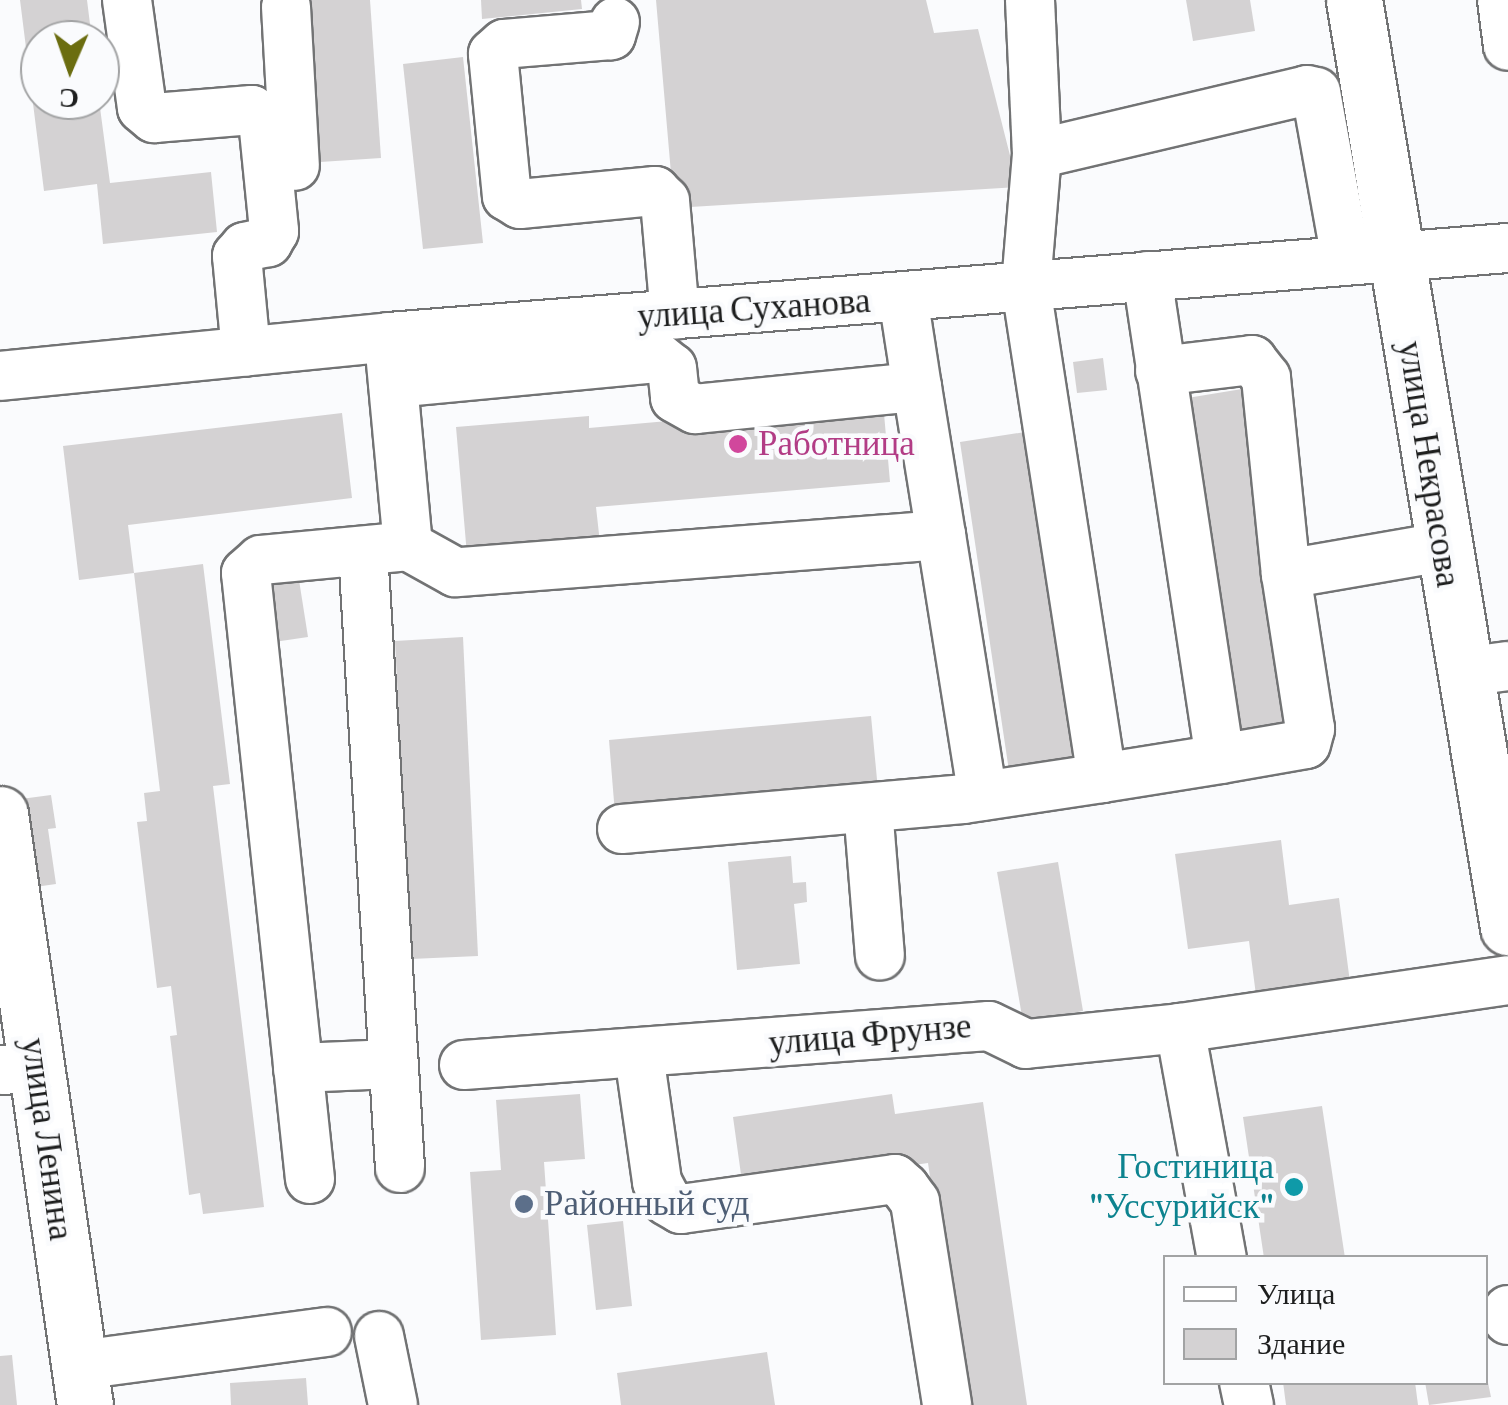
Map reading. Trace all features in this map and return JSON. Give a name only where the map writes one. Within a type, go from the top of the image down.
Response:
[{"type":"main road","name":"улица Некрасова","points":[[1354,0],[1370,257],[1442,547],[1486,669],[1508,927]]},
{"type":"main road","name":"улица Ленина","points":[[0,814],[18,1069],[82,1385]]},
{"type":"street","points":[[127,0],[142,108],[154,118],[252,110],[262,120],[274,231],[268,242],[246,247],[236,256],[246,352]]},
{"type":"street","points":[[1030,0],[1037,154],[1026,284],[1102,778]]},
{"type":"street","points":[[1502,0],[1508,46]]},
{"type":"street","points":[[274,231],[292,224],[298,212],[286,7]]},
{"type":"street","points":[[616,22],[610,35],[504,44],[493,54],[506,196],[520,204],[655,191],[665,201],[675,315]]},
{"type":"street","points":[[1037,154],[1307,90],[1316,92],[1370,257]]},
{"type":"street","name":"улица Суханова","points":[[0,376],[246,352],[391,360],[675,315],[1508,248]]},
{"type":"street","points":[[1147,276],[1220,759]]},
{"type":"street","points":[[903,297],[983,796]]},
{"type":"street","points":[[400,1168],[392,1064],[386,549],[391,360],[659,358],[672,368],[675,398],[694,409],[917,387]]},
{"type":"street","points":[[622,829],[983,796],[1306,744],[1310,729],[1286,574],[1266,378],[1252,360],[1160,370]]},
{"type":"street","points":[[310,1178],[246,573],[260,560],[386,549],[455,572],[941,534]]},
{"type":"street","points":[[1286,574],[1442,547]]},
{"type":"street","points":[[868,808],[880,956]]},
{"type":"street","name":"улица Фрунзе","points":[[464,1065],[639,1055],[945,1027],[989,1026],[1026,1044],[1180,1028],[1508,980]]},
{"type":"street","points":[[1180,1028],[1221,1255]]},
{"type":"street","points":[[639,1055],[658,1182],[667,1201],[681,1210],[895,1179],[905,1188],[915,1202],[947,1405]]},
{"type":"street","points":[[298,1068],[392,1064]]},
{"type":"street","points":[[1508,1310],[1508,1320]]},
{"type":"street","points":[[82,1385],[327,1332]]},
{"type":"street","points":[[379,1336],[393,1405]]},
{"type":"building","points":[[20,0],[87,0],[90,20],[23,20]]},
{"type":"building","points":[[294,0],[370,0],[381,158],[305,163]]},
{"type":"building","points":[[481,0],[581,0],[582,9],[482,19]]},
{"type":"building","points":[[656,0],[926,0],[934,33],[978,29],[1018,187],[674,208]]},
{"type":"building","points":[[1186,0],[1250,0],[1255,31],[1193,41]]},
{"type":"building","points":[[463,57],[483,243],[423,249],[403,64]]},
{"type":"building","points":[[35,120],[102,120],[110,183],[211,172],[217,232],[103,244],[97,184],[44,191]]},
{"type":"building","points":[[1103,358],[1107,390],[1077,393],[1073,362]]},
{"type":"building","points":[[1242,389],[1295,724],[1228,735],[1175,400]]},
{"type":"building","points":[[883,402],[890,482],[596,507],[600,543],[467,555],[456,427],[589,416],[589,428]]},
{"type":"building","points":[[342,413],[352,498],[128,525],[134,573],[79,580],[63,446]]},
{"type":"building","points":[[1025,432],[1074,761],[1009,771],[960,442]]},
{"type":"building","points":[[203,564],[230,784],[213,786],[264,1207],[203,1214],[200,1193],[189,1195],[170,1036],[177,1035],[171,986],[157,988],[137,822],[147,821],[144,793],[160,791],[134,573]]},
{"type":"building","points":[[299,580],[308,637],[274,642],[265,586]]},
{"type":"building","points":[[463,637],[478,956],[411,959],[395,641]]},
{"type":"building","points":[[871,716],[878,790],[615,814],[609,740]]},
{"type":"building","points":[[51,795],[56,828],[48,829],[56,884],[35,887],[21,799]]},
{"type":"building","points":[[1281,840],[1289,905],[1339,898],[1351,990],[1257,1003],[1249,941],[1188,949],[1175,854]]},
{"type":"building","points":[[791,856],[793,883],[806,882],[807,902],[794,904],[800,964],[737,970],[728,862]]},
{"type":"building","points":[[1058,862],[1083,1011],[1023,1022],[997,872]]},
{"type":"building","points":[[580,1094],[585,1159],[544,1162],[556,1335],[481,1340],[470,1172],[501,1170],[496,1100]]},
{"type":"building","points":[[892,1094],[895,1114],[983,1102],[1027,1405],[963,1405],[928,1163],[743,1189],[733,1117]]},
{"type":"building","name":"Гостиница \"Уссурийск\"","points":[[1322,1106],[1345,1255],[1264,1255],[1243,1117]]},
{"type":"building","points":[[623,1221],[632,1306],[596,1310],[587,1225]]},
{"type":"building","points":[[767,1352],[775,1405],[621,1405],[617,1373]]},
{"type":"building","points":[[12,1355],[17,1405],[0,1405],[0,1356]]},
{"type":"building","points":[[306,1378],[308,1405],[231,1405],[230,1383]]},
{"type":"building","points":[[1488,1383],[1491,1397],[1429,1405],[1426,1385]]},
{"type":"building","points":[[1283,1385],[1415,1385],[1418,1405],[1286,1405]]},
{"type":"place","name":"Работница","points":[[738,444]]},
{"type":"place","name":"Гостиница \"Уссурийск\"","points":[[1294,1187]]},
{"type":"place","name":"Районный суд","points":[[524,1204]]}]
